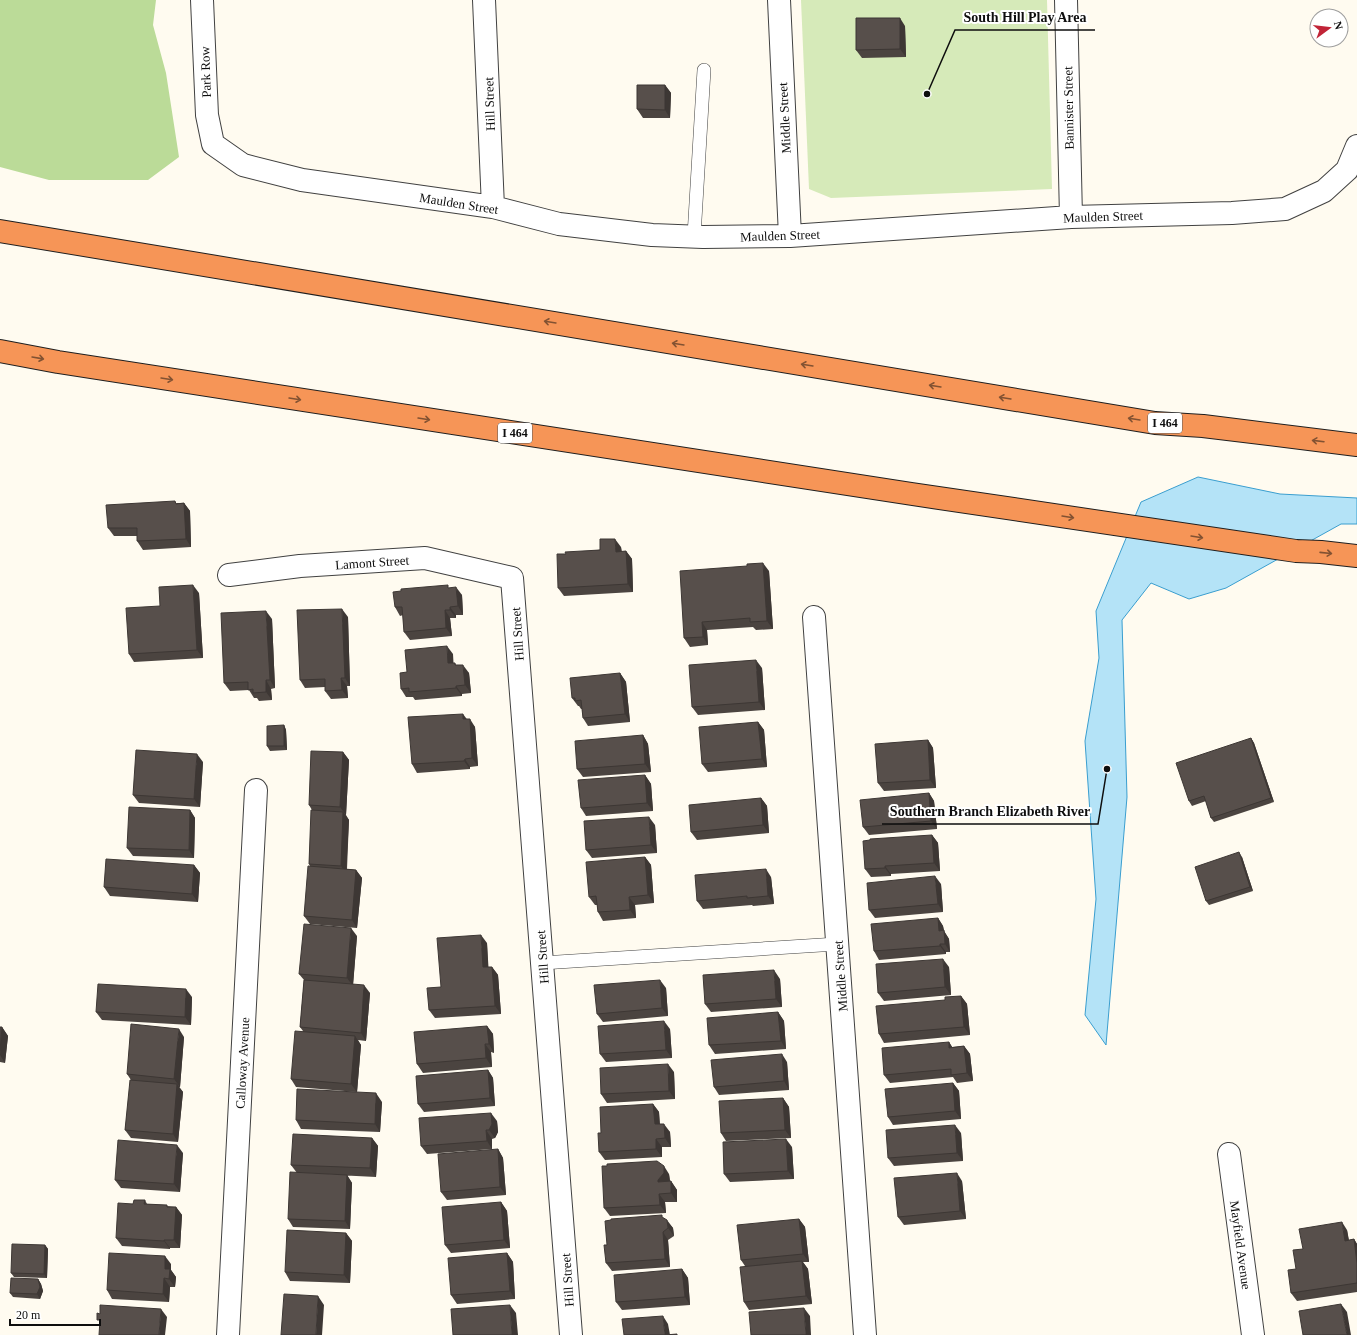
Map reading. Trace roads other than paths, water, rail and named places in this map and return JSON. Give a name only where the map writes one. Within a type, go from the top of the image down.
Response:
[{"type":"highway","name":"I 464","points":[[0,231],[1155,422],[1203,426],[1357,445]]},
{"type":"highway","name":"I 464","points":[[0,351],[73,364],[1030,512],[1296,551],[1357,556]]},
{"type":"street","name":"Park Row","points":[[202,0],[206,115],[213,144]]},
{"type":"street","name":"Hill Street","points":[[484,0],[493,207]]},
{"type":"street","name":"Middle Street","points":[[779,0],[790,236]]},
{"type":"street","name":"Bannister Street","points":[[1066,0],[1071,216]]},
{"type":"street","name":"Maulden Street","points":[[213,144],[243,165],[302,180],[493,207],[559,224],[652,235],[694,236],[790,236],[1071,216],[1232,214],[1285,209],[1324,191],[1347,170],[1357,146]]},
{"type":"street","name":"Lamont Street","points":[[229,575],[300,566],[425,558],[512,578]]},
{"type":"street","name":"Hill Street","points":[[512,578],[571,1335]]},
{"type":"street","name":"Middle Street","points":[[814,617],[865,1335]]},
{"type":"street","name":"Calloway Avenue","points":[[228,1335],[256,790]]},
{"type":"street","name":"Mayfield Avenue","points":[[1229,1154],[1253,1335]]},
{"type":"lane","points":[[694,236],[704,70]]},
{"type":"lane","points":[[542,963],[837,944]]},
{"type":"water","points":[[1198,477],[1280,494],[1357,498],[1357,524],[1341,524],[1226,588],[1189,599],[1151,583],[1122,620],[1127,797],[1106,1045],[1085,1015],[1096,899],[1085,741],[1099,658],[1096,611],[1141,502]]},
{"type":"place","name":"South Hill Play Area","points":[[927,94]]},
{"type":"place","name":"Southern Branch Elizabeth River","points":[[1107,769]]}]
